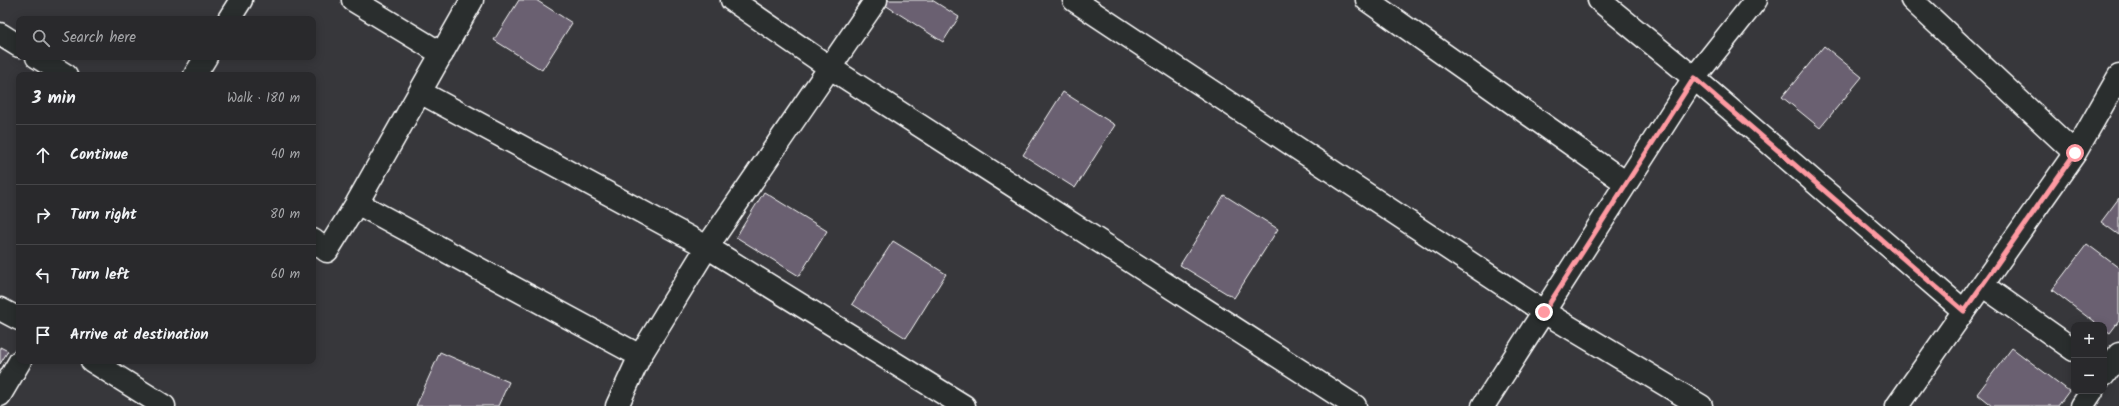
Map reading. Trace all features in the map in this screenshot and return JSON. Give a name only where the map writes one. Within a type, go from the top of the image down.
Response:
[{"type":"street","points":[[231,16],[241,0]]},
{"type":"street","points":[[353,0],[442,54]]},
{"type":"street","points":[[316,242],[327,251],[357,203],[472,0]]},
{"type":"street","points":[[732,0],[829,67],[1355,406]]},
{"type":"street","points":[[617,406],[640,356],[707,247],[876,0]]},
{"type":"street","points":[[1074,0],[1544,312],[1701,406]]},
{"type":"street","points":[[1367,0],[1626,184]]},
{"type":"street","points":[[1599,0],[1694,78],[1964,311]]},
{"type":"street","points":[[1483,406],[1694,78],[1756,0]]},
{"type":"street","points":[[1912,0],[2075,153]]},
{"type":"street","points":[[0,34],[16,44]]},
{"type":"street","points":[[42,60],[61,72]]},
{"type":"street","points":[[197,72],[204,60]]},
{"type":"street","points":[[1897,406],[2075,153],[2119,76]]},
{"type":"street","points":[[420,92],[707,247],[964,406]]},
{"type":"street","points":[[357,203],[640,356]]},
{"type":"street","points":[[1982,285],[2071,348]]},
{"type":"street","points":[[0,308],[16,317]]},
{"type":"street","points":[[2108,375],[2119,354]]},
{"type":"street","points":[[0,395],[18,364]]},
{"type":"street","points":[[97,364],[164,406]]},
{"type":"street","points":[[2082,406],[2090,394]]},
{"type":"building","points":[[519,0],[536,0],[572,23],[542,70],[494,40]]},
{"type":"building","points":[[888,0],[932,0],[959,17],[943,42],[885,5]]},
{"type":"building","points":[[1824,46],[1862,77],[1820,128],[1782,97]]},
{"type":"building","points":[[1063,92],[1115,125],[1075,188],[1023,155]]},
{"type":"building","points":[[764,192],[827,231],[799,276],[736,237]]},
{"type":"building","points":[[1224,195],[1278,229],[1234,298],[1180,265]]},
{"type":"building","points":[[2119,198],[2119,235],[2101,222]]},
{"type":"building","points":[[893,241],[946,274],[906,338],[852,304]]},
{"type":"building","points":[[2087,244],[2119,268],[2119,321],[2110,333],[2107,331],[2107,322],[2094,322],[2052,290]]},
{"type":"building","points":[[0,347],[8,351],[0,364]]},
{"type":"building","points":[[2012,348],[2069,391],[2058,406],[1992,406],[1977,394]]},
{"type":"building","points":[[440,352],[509,382],[498,406],[416,406]]},
{"type":"route","points":[[1544,312],[1694,78],[1964,311],[2075,153]]}]
